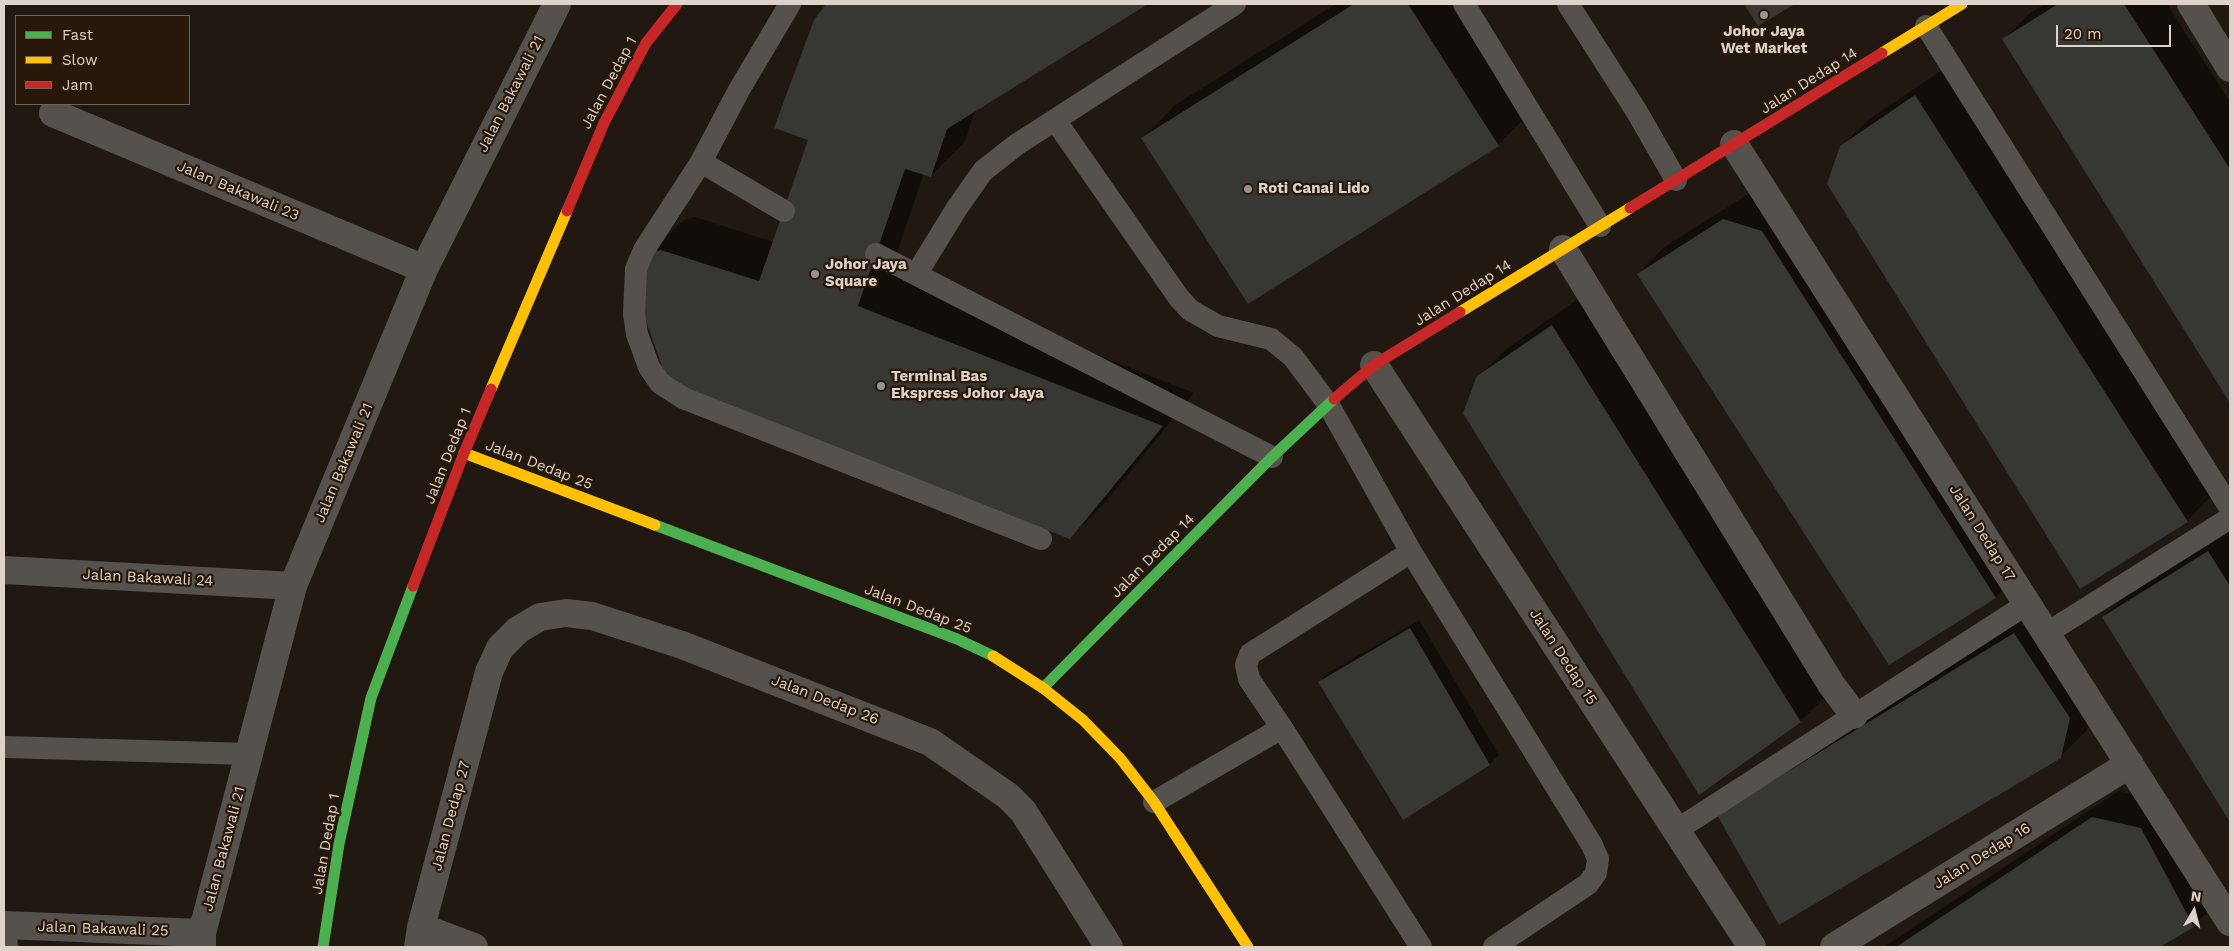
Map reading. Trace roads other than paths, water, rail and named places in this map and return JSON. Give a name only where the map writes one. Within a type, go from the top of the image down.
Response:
[{"type":"street","name":"Jalan Bakawali 21","points":[[202,940],[292,586],[424,269],[557,4]]},
{"type":"street","name":"Jalan Dedap 1","points":[[323,947],[339,844],[371,698],[464,453],[604,123],[646,43],[677,4]]},
{"type":"street","points":[[2191,4],[2230,68]]},
{"type":"street","name":"Jalan Dedap 14","points":[[1044,688],[1272,456],[1328,404],[1374,365],[1959,5]]},
{"type":"street","name":"Jalan Bakawali 23","points":[[53,113],[424,269]]},
{"type":"street","name":"Jalan Dedap 17","points":[[1734,144],[2230,922]]},
{"type":"street","points":[[1563,249],[1831,684],[1854,715]]},
{"type":"street","name":"Jalan Dedap 15","points":[[1374,365],[1752,947]]},
{"type":"street","name":"Jalan Dedap 25","points":[[464,453],[957,639],[1001,660],[1044,688],[1083,720],[1120,758],[1154,802],[1248,947]]},
{"type":"street","name":"Jalan Bakawali 24","points":[[4,570],[292,586]]},
{"type":"street","name":"Jalan Dedap 26","points":[[486,685],[489,672],[500,648],[518,630],[540,617],[566,613],[592,616],[682,645],[921,737],[999,789],[1016,803],[1109,947]]},
{"type":"street","name":"Jalan Dedap 27","points":[[419,937],[486,685]]},
{"type":"street","name":"Jalan Dedap 16","points":[[1834,947],[2130,764]]},
{"type":"street","name":"Jalan Bakawali 25","points":[[5,932],[202,940]]},
{"type":"street","points":[[419,937],[474,947]]},
{"type":"lane","points":[[790,4],[739,90],[701,162],[644,250],[636,269],[634,314],[637,334],[649,367],[660,383],[684,398],[1040,538]]},
{"type":"lane","points":[[917,273],[957,208],[983,172],[1016,145],[1235,4]]},
{"type":"lane","points":[[1464,4],[1600,226]]},
{"type":"lane","points":[[1568,4],[1637,112],[1676,180]]},
{"type":"lane","points":[[1926,26],[2230,508]]},
{"type":"lane","points":[[1055,120],[1179,298],[1190,310],[1218,326],[1260,335],[1282,347],[1293,357],[1328,404],[1411,552],[1592,845],[1598,859],[1596,873],[1588,884],[1494,947]]},
{"type":"lane","points":[[701,162],[784,211]]},
{"type":"lane","points":[[876,254],[917,273],[1272,456]]},
{"type":"lane","points":[[2047,633],[2230,518]]},
{"type":"lane","points":[[1411,552],[1250,654],[1246,664],[1249,678],[1421,947]]},
{"type":"lane","points":[[1675,831],[2027,604]]},
{"type":"lane","points":[[1154,802],[1282,728]]},
{"type":"lane","points":[[4,747],[249,754]]},
{"type":"place","name":"Johor Jaya Wet Market","points":[[1764,15]]},
{"type":"place","name":"Roti Canai Lido","points":[[1248,189]]},
{"type":"place","name":"Johor Jaya Square","points":[[815,274]]},
{"type":"place","name":"Terminal Bas Ekspress Johor Jaya","points":[[881,386]]}]
